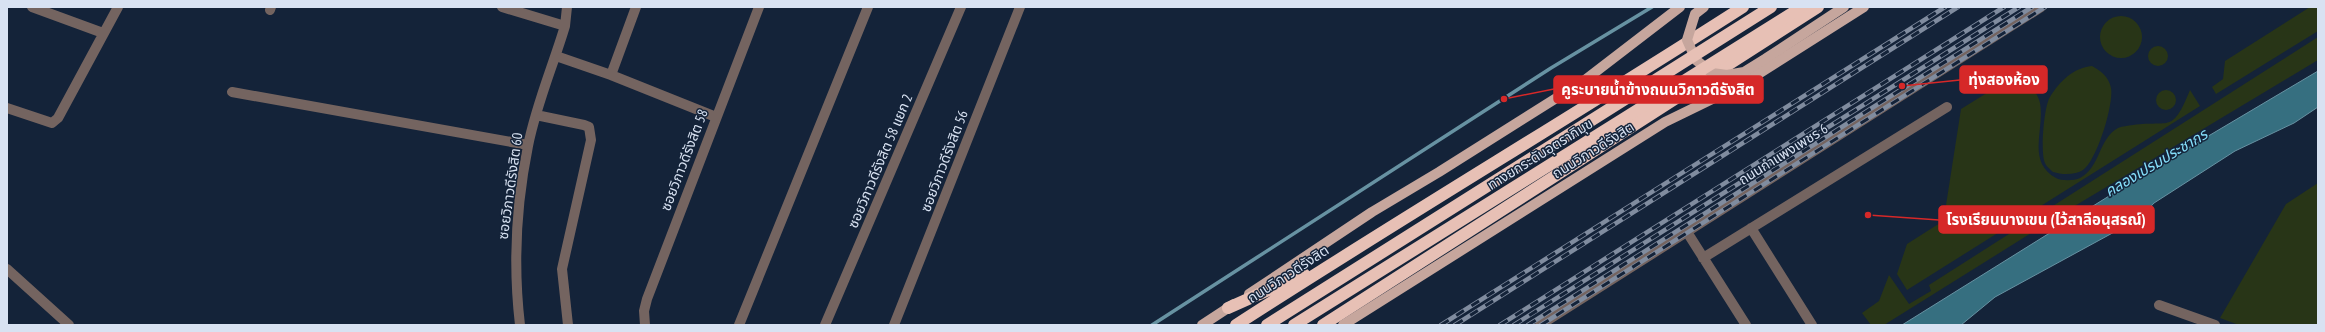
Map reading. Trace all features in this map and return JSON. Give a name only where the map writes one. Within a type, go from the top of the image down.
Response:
[{"type":"highway","name":"ถนนวิภาวดีรังสิต","points":[[1236,325],[1339,258],[1597,101],[1743,7]]},
{"type":"highway","name":"ทางยกระดับอุตราภิมุข","points":[[1267,325],[1771,7]]},
{"type":"highway","name":"ทางยกระดับอุตราภิมุข","points":[[1294,325],[1802,7]]},
{"type":"highway","name":"ถนนวิภาวดีรังสิต","points":[[1323,325],[1818,7]]},
{"type":"highway","points":[[1228,308],[1339,258]]},
{"type":"highway","points":[[1330,325],[1363,300]]},
{"type":"main road","name":"ถนนวิภาวดีรังสิต","points":[[1202,325],[1372,212],[1439,172],[1585,80],[1680,7]]},
{"type":"main road","points":[[1704,7],[1695,14],[1687,40],[1696,60],[1712,73],[1727,75],[1744,72],[1765,60],[1844,7]]},
{"type":"main road","name":"ถนนวิภาวดีรังสิต","points":[[1343,325],[1665,122],[1741,85],[1864,7]]},
{"type":"street","points":[[32,7],[103,33]]},
{"type":"street","points":[[7,108],[52,123],[58,118],[118,7]]},
{"type":"street","points":[[502,7],[565,26]]},
{"type":"street","name":"ซอยวิภาวดีรังสิต 60","points":[[520,325],[515,251],[528,145],[536,115],[565,26],[567,7]]},
{"type":"street","points":[[611,75],[636,7]]},
{"type":"street","name":"ซอยวิภาวดีรังสิต 58","points":[[645,325],[644,311],[647,299],[759,7]]},
{"type":"street","points":[[739,325],[868,7]]},
{"type":"street","name":"ซอยวิภาวดีรังสิต 58 แยก 2","points":[[825,325],[960,7]]},
{"type":"street","name":"ซอยวิภาวดีรังสิต 56","points":[[894,325],[1020,7]]},
{"type":"street","name":"ถนนกำแพงเพชร 6","points":[[1540,325],[2041,7]]},
{"type":"street","points":[[556,56],[611,75],[716,117]]},
{"type":"street","points":[[232,92],[528,145]]},
{"type":"street","points":[[1703,258],[1947,107]]},
{"type":"street","points":[[536,115],[584,125],[590,131],[591,140],[562,270],[568,325]]},
{"type":"street","points":[[1751,228],[1812,325]]},
{"type":"street","points":[[1687,232],[1746,325]]},
{"type":"street","points":[[7,269],[69,325]]},
{"type":"street","points":[[2159,305],[2215,325]]},
{"type":"green space","points":[[2310,7],[2318,7],[2318,31],[2216,94],[2212,87],[2223,79],[2225,61]]},
{"type":"green space","points":[[2117,16],[2125,16],[2133,19],[2139,25],[2142,37],[2139,49],[2133,55],[2125,58],[2117,58],[2109,55],[2103,49],[2100,41],[2100,33],[2103,25],[2109,19]]},
{"type":"green space","points":[[2318,37],[2318,60],[2073,207],[1884,325],[1871,325],[1862,313],[1879,301],[1889,275],[1909,304],[1931,291],[1929,285]]},
{"type":"green space","points":[[2158,46],[2165,49],[2168,56],[2165,63],[2158,66],[2151,63],[2148,56],[2151,49]]},
{"type":"green space","points":[[2092,66],[2104,75],[2111,88],[2110,106],[2099,144],[2088,164],[2080,172],[2060,174],[2053,172],[2045,163],[2043,150],[2044,119],[2048,102],[2054,91],[2068,76],[2079,69]]},
{"type":"green space","points":[[2019,73],[2039,99],[2041,113],[2039,154],[2042,163],[2047,171],[2061,180],[2077,179],[2087,173],[2092,167],[2111,133],[2118,128],[2123,126],[2169,122],[2179,113],[2190,90],[2200,106],[1907,290],[1897,274],[1907,244],[1940,223],[1944,218],[1961,109]]},
{"type":"green space","points":[[2166,90],[2173,93],[2176,100],[2173,107],[2166,110],[2159,107],[2156,100],[2159,93]]},
{"type":"green space","points":[[2318,183],[2318,325],[2239,325],[2220,318],[2286,204]]},
{"type":"water","points":[[2318,71],[2318,107],[2294,123],[2235,151],[2154,203],[2140,218],[1995,297],[1961,325],[1902,325],[2146,173]]},
{"type":"waterway","points":[[1152,325],[1551,68],[1652,7]]},
{"type":"railway","points":[[1441,325],[1945,7]]},
{"type":"railway","points":[[1455,325],[1958,7]]},
{"type":"railway","points":[[1500,325],[2004,7]]},
{"type":"railway","points":[[1514,325],[2019,7]]},
{"type":"railway","points":[[1528,325],[2032,7]]},
{"type":"railway","points":[[1541,325],[2045,7]]},
{"type":"place","name":"ทุ่งสองห้อง","points":[[1902,86]]},
{"type":"place","name":"คูระบายน้ำข้างถนนวิภาวดีรังสิต","points":[[1504,99]]},
{"type":"place","name":"โรงเรียนบางเขน (ไว้สาลีอนุสรณ์)","points":[[1868,215]]},
{"type":"water label","name":"คลองเปรมประชากร","points":[[2156,163]]}]
